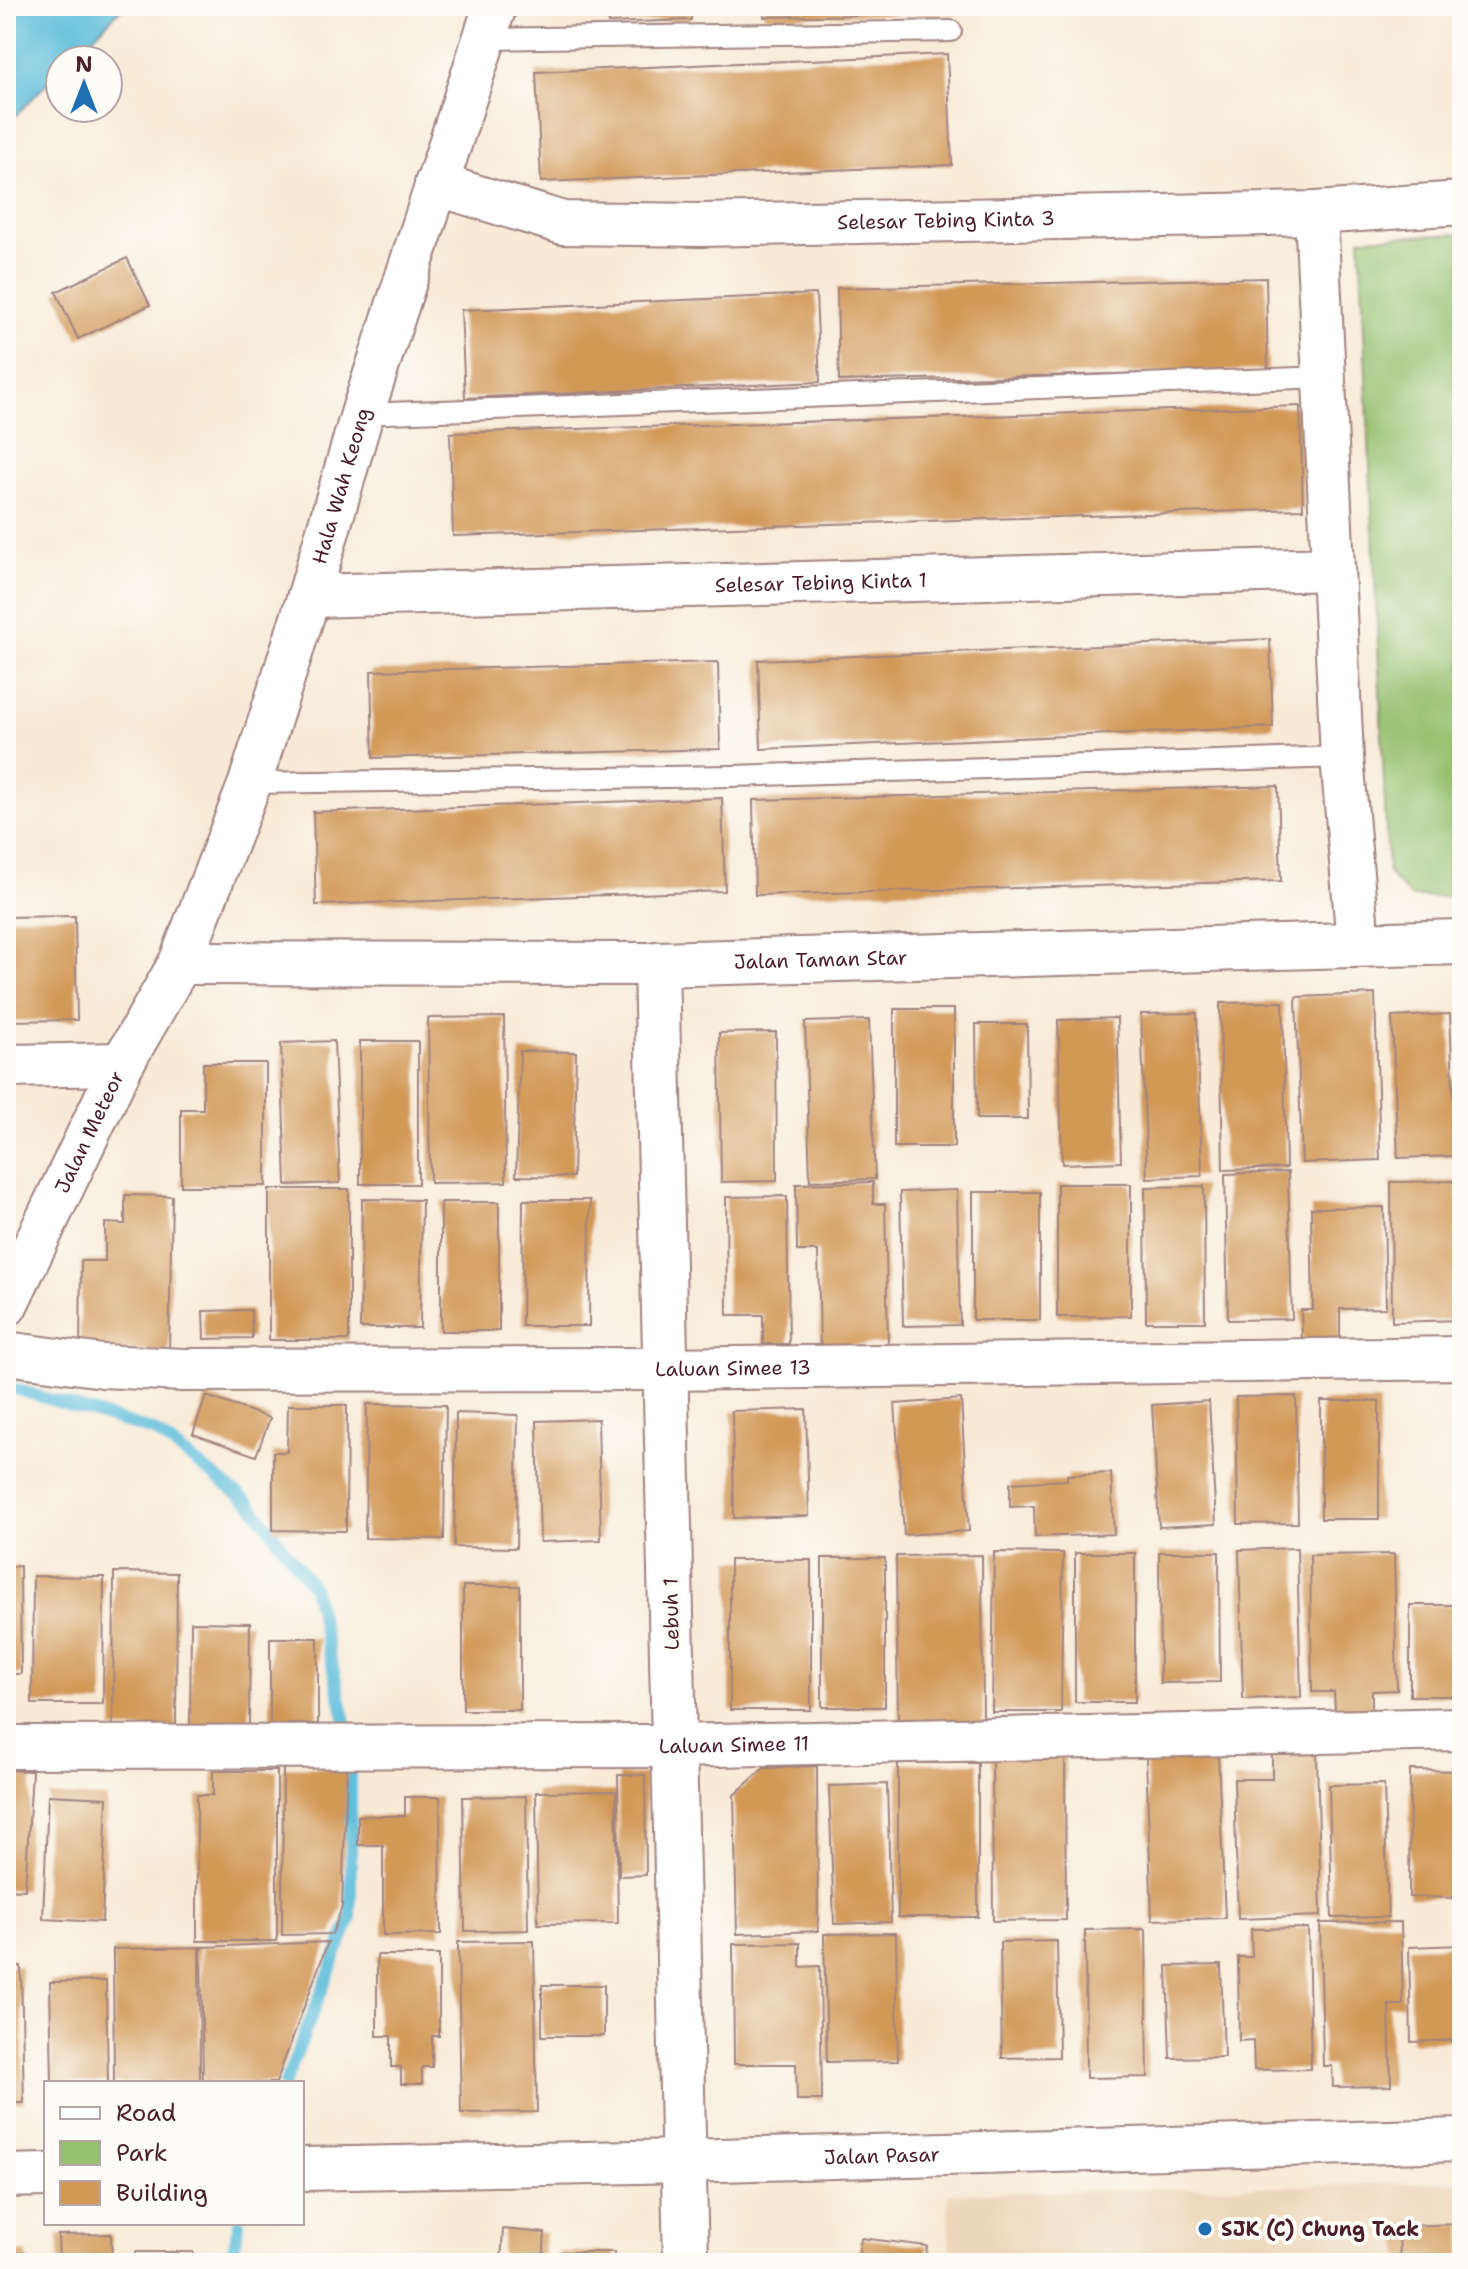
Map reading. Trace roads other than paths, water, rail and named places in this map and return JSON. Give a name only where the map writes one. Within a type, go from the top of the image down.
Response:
[{"type":"street","name":"Hala Wah Keong","points":[[180,963],[250,783],[362,414],[490,23]]},
{"type":"street","name":"Selesar Tebing Kinta 3","points":[[436,184],[563,223],[732,225],[1316,213],[1462,203]]},
{"type":"street","points":[[1316,213],[1342,757],[1358,943]]},
{"type":"street","name":"Selesar Tebing Kinta 1","points":[[309,596],[1333,569]]},
{"type":"street","name":"Jalan Taman Star","points":[[180,963],[656,964],[1462,942]]},
{"type":"street","name":"Jalan Meteor","points":[[6,1305],[122,1064],[180,963]]},
{"type":"street","name":"Lebuh 1","points":[[656,964],[686,2263]]},
{"type":"street","points":[[6,1066],[122,1064]]},
{"type":"street","name":"Laluan Simee 13","points":[[6,1353],[103,1366],[183,1370],[665,1369],[1462,1358]]},
{"type":"street","name":"Laluan Simee 11","points":[[6,1747],[674,1746],[1462,1729]]},
{"type":"street","name":"Jalan Pasar","points":[[304,2169],[1462,2140]]},
{"type":"street","points":[[6,2176],[44,2175]]},
{"type":"lane","points":[[490,23],[951,31]]},
{"type":"lane","points":[[362,414],[1324,377]]},
{"type":"lane","points":[[250,783],[732,776],[1342,757]]},
{"type":"water","points":[[6,6],[124,6],[86,44],[44,44],[44,86],[6,125]]},
{"type":"waterway","points":[[6,1393],[12,1388],[154,1431],[250,1503],[313,1587],[346,1722]]},
{"type":"waterway","points":[[286,2081],[351,1918],[351,1775]]},
{"type":"waterway","points":[[230,2263],[239,2225]]},
{"type":"place","name":"SJK (C) Chung Tack","points":[[1205,2229]]}]
